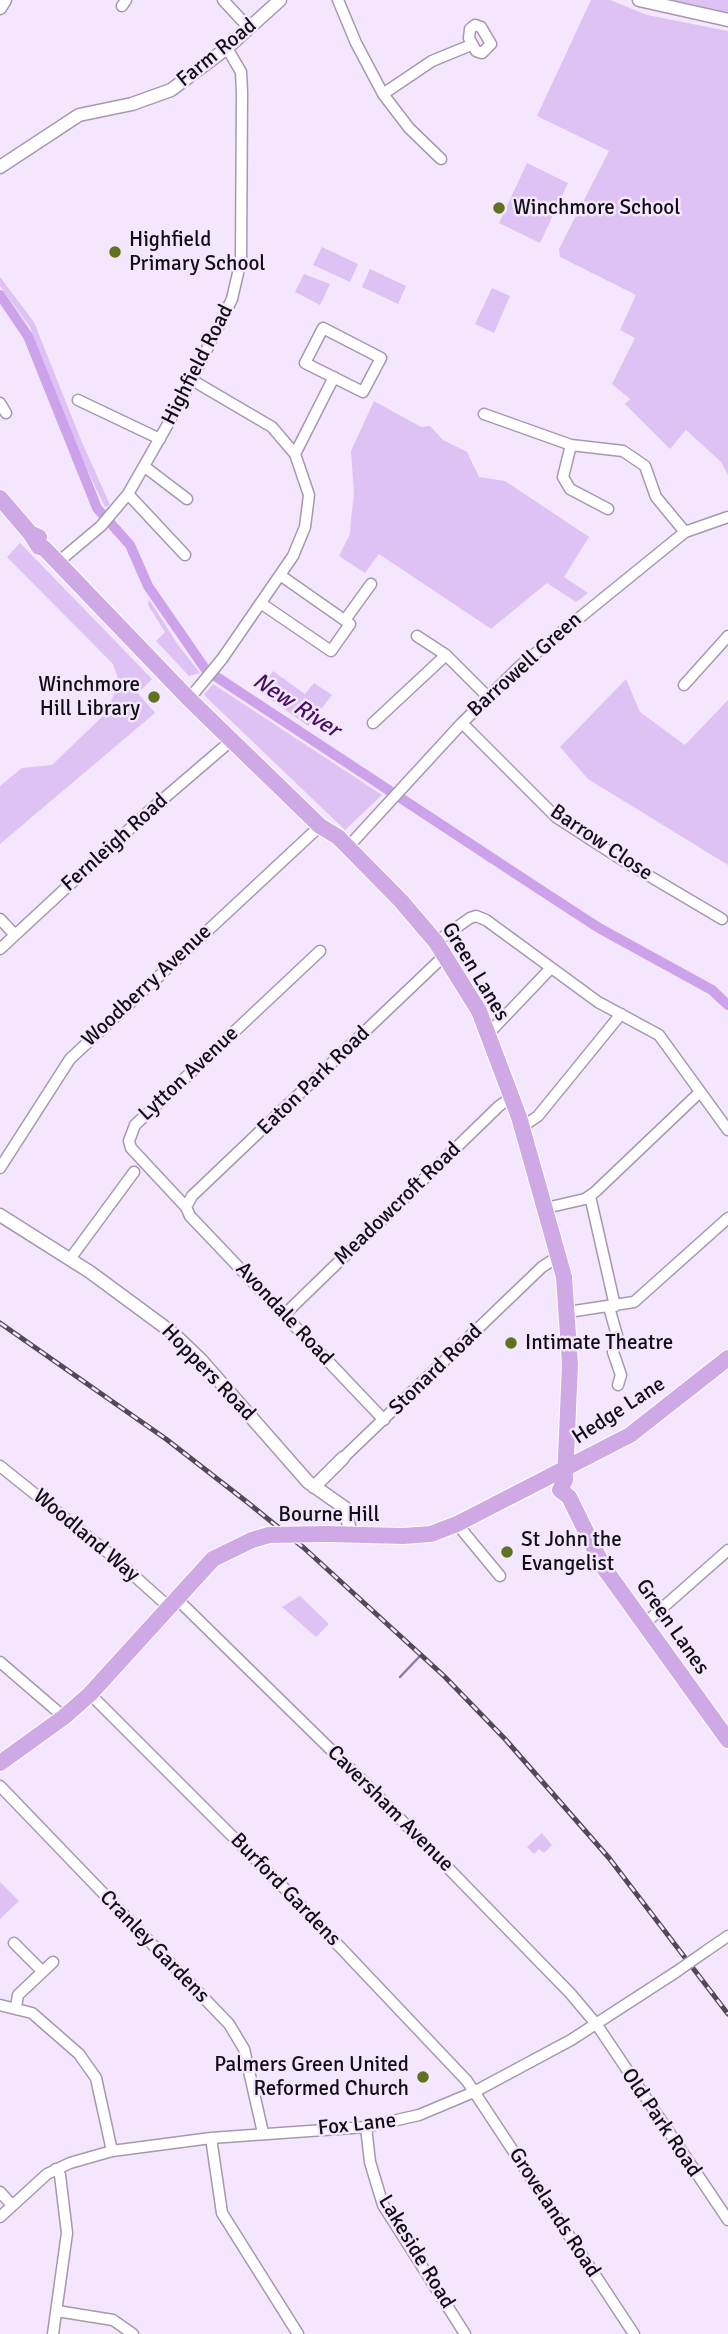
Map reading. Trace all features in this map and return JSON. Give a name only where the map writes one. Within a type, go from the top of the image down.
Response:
[{"type":"main road","name":"Green Lanes","points":[[0,498],[30,533],[35,533],[44,542],[44,548],[57,563],[188,698],[320,826],[348,847],[440,949],[489,1033],[522,1127],[559,1256],[568,1312],[570,1364],[564,1475],[572,1486],[569,1497],[594,1552],[643,1625],[726,1732]]},
{"type":"main road","name":"Hedge Lane","points":[[564,1475],[651,1421],[728,1359]]},
{"type":"main road","name":"Bourne Hill","points":[[0,1763],[64,1717],[90,1694],[213,1559],[268,1535],[431,1534],[564,1475]]},
{"type":"street","points":[[0,8],[5,0]]},
{"type":"street","points":[[223,0],[249,28]]},
{"type":"street","name":"Farm Road","points":[[0,167],[79,115],[142,101],[171,90],[227,48],[280,0]]},
{"type":"street","points":[[338,0],[356,43],[383,94],[409,128],[441,159]]},
{"type":"street","points":[[639,0],[728,20]]},
{"type":"street","points":[[383,94],[432,61],[466,47]]},
{"type":"street","name":"Highfield Road","points":[[57,563],[101,526],[128,494],[227,312],[241,260],[242,82],[241,72],[227,48]]},
{"type":"street","points":[[323,328],[381,358],[363,392],[334,377],[306,363],[323,328]]},
{"type":"street","points":[[295,454],[334,377]]},
{"type":"street","points":[[188,698],[222,659],[293,556],[305,527],[309,495],[295,454],[262,419],[192,380]]},
{"type":"street","points":[[78,400],[160,439]]},
{"type":"street","points":[[484,414],[571,445],[622,451],[645,466],[656,497],[685,532]]},
{"type":"street","points":[[571,445],[563,477],[570,489],[608,509]]},
{"type":"street","points":[[145,467],[187,499]]},
{"type":"street","points":[[128,494],[186,555]]},
{"type":"street","name":"Barrowell Green","points":[[348,847],[488,696],[593,604],[685,532],[698,524],[728,517]]},
{"type":"street","points":[[262,604],[331,652],[350,624],[280,575]]},
{"type":"street","points":[[345,621],[371,584]]},
{"type":"street","points":[[418,636],[446,655],[488,696]]},
{"type":"street","points":[[684,685],[728,636]]},
{"type":"street","points":[[373,723],[446,655]]},
{"type":"street","name":"Barrow Close","points":[[462,723],[556,817],[722,919]]},
{"type":"street","name":"Fernleigh Road","points":[[0,949],[148,811],[232,740]]},
{"type":"street","name":"Woodberry Avenue","points":[[0,1168],[70,1059],[320,826]]},
{"type":"street","name":"Eaton Park Road","points":[[186,1207],[192,1196],[440,949],[463,921],[476,916],[551,968]]},
{"type":"street","points":[[0,919],[15,935]]},
{"type":"street","name":"Lytton Avenue","points":[[186,1207],[131,1148],[130,1139],[134,1126],[320,951]]},
{"type":"street","points":[[489,1033],[551,968],[621,1014],[659,1035],[728,1130]]},
{"type":"street","points":[[522,1127],[538,1116],[621,1014]]},
{"type":"street","points":[[546,1208],[590,1196],[700,1092]]},
{"type":"street","name":"Meadowcroft Road","points":[[285,1314],[499,1105],[512,1097]]},
{"type":"street","points":[[70,1259],[134,1172]]},
{"type":"street","points":[[590,1196],[618,1339],[612,1352],[621,1375],[618,1385]]},
{"type":"street","name":"Avondale Road","points":[[186,1207],[190,1216],[285,1314],[380,1424]]},
{"type":"street","name":"Hoppers Road","points":[[0,1215],[70,1259],[174,1334],[314,1487],[345,1508],[351,1535]]},
{"type":"street","points":[[568,1312],[634,1302],[728,1218]]},
{"type":"street","name":"Stonard Road","points":[[314,1487],[542,1267],[559,1256]]},
{"type":"street","name":"Woodland Way","points":[[0,1466],[173,1603]]},
{"type":"street","points":[[457,1524],[500,1576]]},
{"type":"street","points":[[643,1625],[728,1550]]},
{"type":"street","name":"Caversham Avenue","points":[[173,1603],[373,1791],[570,1993],[597,2025]]},
{"type":"street","points":[[0,1662],[64,1717]]},
{"type":"street","name":"Burford Gardens","points":[[90,1694],[294,1899],[474,2092]]},
{"type":"street","name":"Cranley Gardens","points":[[0,1786],[229,2024],[244,2049],[263,2133]]},
{"type":"street","name":"Fox Lane","points":[[0,2217],[35,2181],[56,2169],[113,2151],[211,2138],[366,2127],[399,2122],[474,2092],[597,2025],[723,1939]]},
{"type":"street","points":[[14,1943],[42,1971]]},
{"type":"street","points":[[16,2007],[18,1995],[53,1962]]},
{"type":"street","points":[[0,2006],[16,2007],[32,2013],[57,2032],[96,2078],[113,2151]]},
{"type":"street","name":"Old Park Road","points":[[597,2025],[728,2220]]},
{"type":"street","name":"Grovelands Road","points":[[474,2092],[634,2334]]},
{"type":"street","name":"Lakeside Road","points":[[366,2127],[370,2162],[383,2205],[465,2334]]},
{"type":"street","points":[[211,2138],[222,2213],[298,2334]]},
{"type":"street","points":[[53,2334],[67,2234],[60,2175],[56,2169]]},
{"type":"street","points":[[0,2192],[11,2204]]},
{"type":"street","points":[[57,2311],[113,2320],[132,2334]]},
{"type":"shaded area","points":[[591,0],[610,0],[647,15],[728,31],[728,475],[721,462],[686,430],[670,449],[625,404],[630,399],[612,384],[635,338],[620,330],[636,295],[560,257],[559,249],[609,151],[537,116]]},
{"type":"shaded area","points":[[663,0],[728,0],[728,16]]},
{"type":"shaded area","points":[[527,163],[568,183],[540,243],[499,223]]},
{"type":"shaded area","points":[[322,247],[358,264],[350,282],[313,265]]},
{"type":"shaded area","points":[[370,269],[406,286],[398,304],[362,287]]},
{"type":"shaded area","points":[[304,274],[330,284],[320,305],[295,292]]},
{"type":"shaded area","points":[[0,277],[34,322],[110,505],[105,507],[67,428],[30,327],[0,286]]},
{"type":"shaded area","points":[[492,288],[510,296],[494,333],[475,324]]},
{"type":"shaded area","points":[[374,401],[421,427],[430,426],[443,440],[467,452],[479,477],[505,481],[589,537],[564,577],[588,593],[576,602],[547,583],[491,629],[379,554],[365,573],[339,556],[350,534],[354,494],[351,451]]},
{"type":"shaded area","points":[[20,543],[152,679],[138,693],[155,713],[0,844],[0,786],[22,768],[52,765],[107,712],[119,681],[113,664],[7,557]]},
{"type":"shaded area","points":[[149,599],[178,645],[200,673],[189,676],[156,641],[165,632],[148,605]]},
{"type":"shaded area","points":[[273,671],[305,694],[314,683],[332,695],[308,726],[259,691]]},
{"type":"shaded area","points":[[626,679],[640,712],[685,745],[728,700],[728,865],[588,779],[560,747]]},
{"type":"shaded area","points":[[213,684],[382,795],[345,830],[204,695]]},
{"type":"shaded area","points":[[300,1596],[329,1624],[316,1637],[282,1607]]},
{"type":"shaded area","points":[[542,1833],[552,1845],[544,1853],[539,1849],[534,1854],[527,1847]]},
{"type":"shaded area","points":[[0,1882],[19,1901],[0,1919]]},
{"type":"waterway","name":"New River","points":[[0,295],[28,336],[97,508],[130,545],[148,586],[206,670],[599,928],[712,990],[728,1005]]},
{"type":"waterway","points":[[400,1677],[419,1657]]},
{"type":"railway","points":[[0,1323],[166,1439],[247,1502],[304,1548],[444,1676],[505,1739],[609,1858],[728,2014]]},
{"type":"place","name":"Winchmore School","points":[[499,208]]},
{"type":"place","name":"Highfield Primary School","points":[[115,252]]},
{"type":"place","name":"Winchmore Hill Library","points":[[154,697]]},
{"type":"place","name":"Intimate Theatre","points":[[511,1343]]},
{"type":"place","name":"St John the Evangelist","points":[[507,1552]]},
{"type":"place","name":"Palmers Green United Reformed Church","points":[[423,2077]]}]
